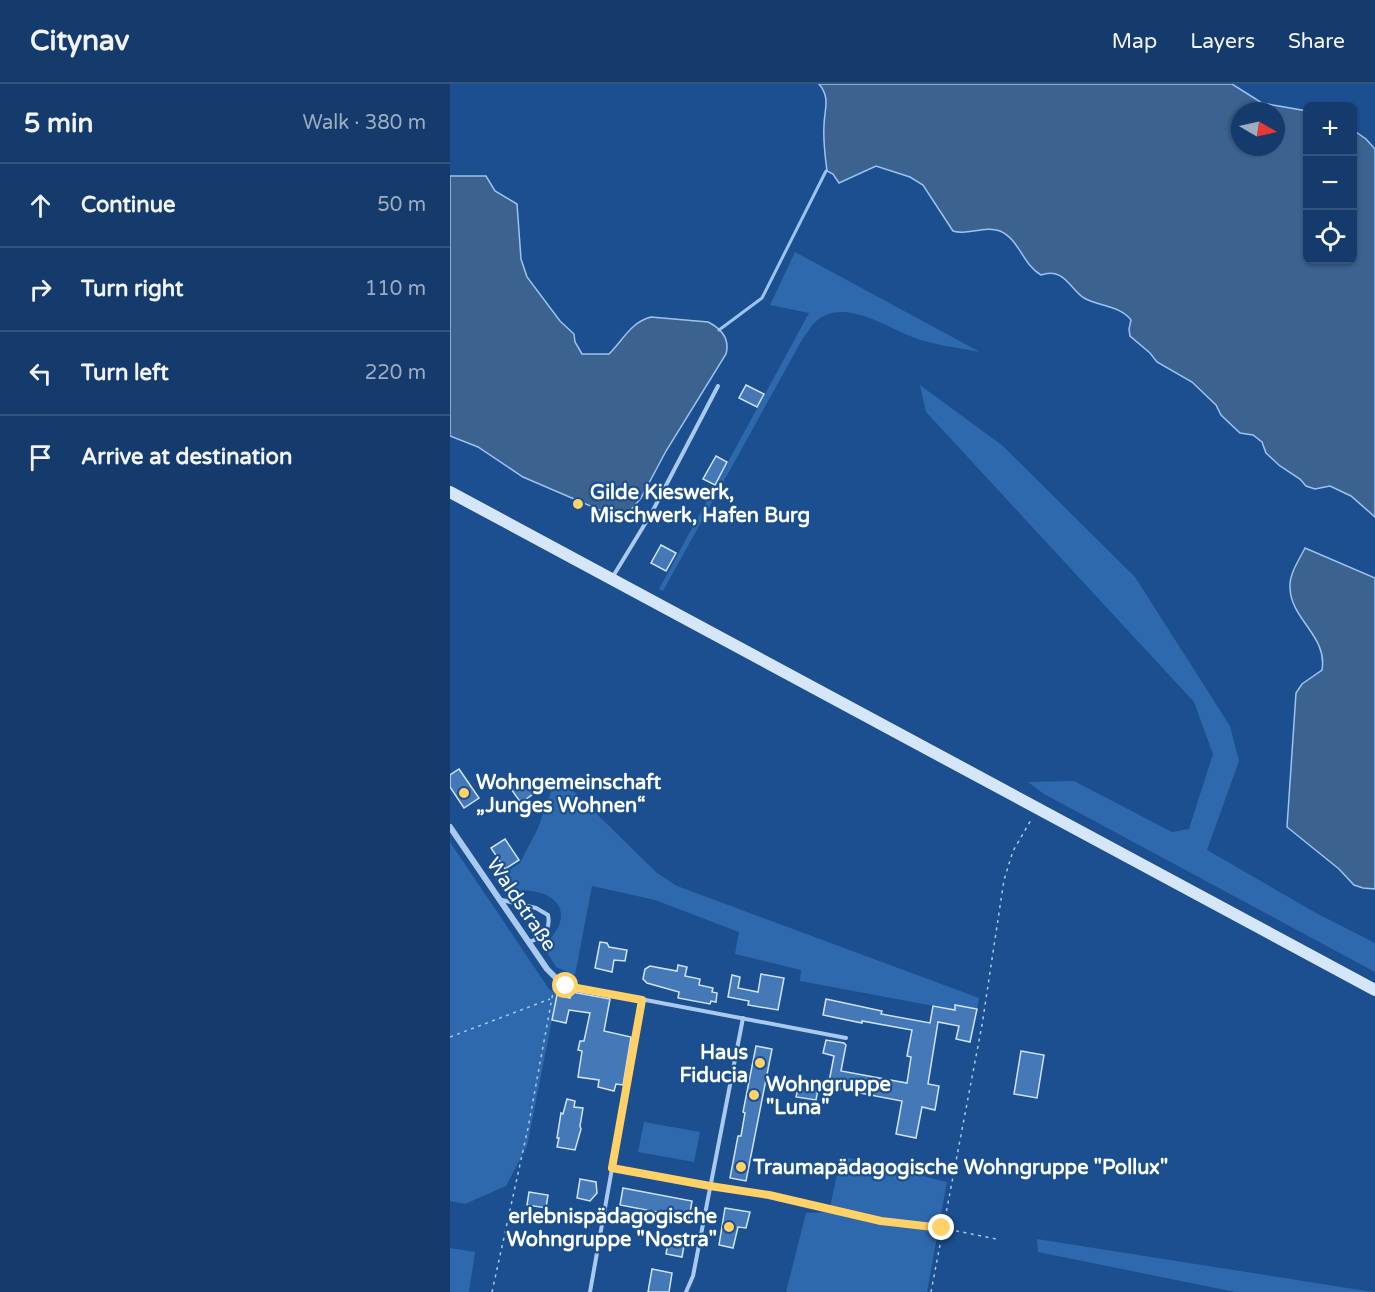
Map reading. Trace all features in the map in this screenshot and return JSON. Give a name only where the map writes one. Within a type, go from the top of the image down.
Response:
[{"type":"street","points":[[450,492],[1375,990]]},
{"type":"street","name":"Waldstraße","points":[[450,827],[527,942],[555,979],[566,986],[577,987]]},
{"type":"lane","points":[[611,579],[651,514],[718,386]]},
{"type":"lane","points":[[498,899],[536,908],[548,915],[549,925],[546,932],[535,941],[527,942]]},
{"type":"lane","points":[[577,987],[846,1038]]},
{"type":"lane","points":[[590,1292],[642,1000]]},
{"type":"lane","points":[[686,1292],[693,1276],[743,1018]]},
{"type":"lane","points":[[612,1168],[742,1191]]},
{"type":"path","points":[[931,1292],[982,1025],[1004,880],[1013,851],[1038,808]]},
{"type":"path","points":[[492,1292],[528,1128],[555,979]]},
{"type":"path","points":[[450,1037],[552,998]]},
{"type":"path","points":[[742,1191],[802,1202],[881,1221],[942,1228],[996,1239]]},
{"type":"shaded area","points":[[819,84],[1232,84],[1260,102],[1231,102],[1231,156],[1285,156],[1285,107],[1303,110],[1303,264],[1357,264],[1357,133],[1366,139],[1375,149],[1375,517],[1351,496],[1330,486],[1315,489],[1306,486],[1266,453],[1262,442],[1253,435],[1240,433],[1192,382],[1157,362],[1130,336],[1131,320],[1126,315],[1084,298],[1061,276],[1049,273],[1041,275],[1035,271],[1012,240],[1000,231],[994,229],[953,231],[923,185],[910,177],[876,166],[839,183],[833,174],[827,171],[824,137],[825,94]]},
{"type":"shaded area","points":[[450,176],[486,176],[495,191],[517,204],[521,259],[527,277],[560,321],[574,334],[575,342],[582,354],[609,354],[633,327],[651,317],[708,322],[724,335],[727,344],[726,354],[666,451],[641,498],[630,511],[620,516],[609,514],[523,477],[478,447],[450,436]]},
{"type":"shaded area","points":[[795,252],[980,352],[921,340],[853,313],[839,312],[826,315],[814,323],[803,338],[663,591],[659,589],[809,313],[770,305]]},
{"type":"shaded area","points":[[920,385],[1003,446],[1135,577],[1230,726],[1239,761],[1207,850],[1316,913],[1375,943],[1375,972],[1044,794],[1028,782],[1074,781],[1172,832],[1189,829],[1213,754],[1194,702],[926,412]]},
{"type":"shaded area","points":[[1305,548],[1375,578],[1375,889],[1354,885],[1339,869],[1287,827],[1296,693],[1302,684],[1322,670],[1320,647],[1296,610],[1290,588],[1293,572]]},
{"type":"shaded area","points":[[557,775],[657,873],[677,886],[979,998],[977,1009],[956,1005],[955,1010],[800,981],[801,970],[735,954],[739,932],[655,900],[592,886],[575,975],[556,967],[543,946],[555,932],[561,920],[560,910],[555,901],[534,891],[504,893],[495,879],[520,863],[538,828]]},
{"type":"shaded area","points":[[450,842],[549,989],[557,995],[527,1146],[506,1186],[465,1204],[450,1201]]},
{"type":"shaded area","points":[[644,1122],[700,1132],[694,1162],[638,1152]]},
{"type":"shaded area","points":[[841,1156],[947,1182],[927,1292],[786,1292],[806,1213],[829,1212]]},
{"type":"shaded area","points":[[1037,1239],[1373,1292],[1235,1292],[1038,1252]]},
{"type":"shaded area","points":[[450,1248],[475,1252],[469,1292],[450,1292]]},
{"type":"building","points":[[746,385],[764,394],[757,407],[739,398]]},
{"type":"building","points":[[716,456],[727,462],[715,485],[703,479]]},
{"type":"building","points":[[661,545],[676,553],[666,571],[651,563]]},
{"type":"building","name":"Wohngemeinschaft „Junges Wohnen“","points":[[459,769],[479,798],[464,808],[450,787],[450,775]]},
{"type":"building","points":[[527,777],[537,791],[521,803],[511,789]]},
{"type":"building","points":[[505,839],[519,860],[505,869],[491,848]]},
{"type":"building","points":[[600,942],[607,943],[609,947],[627,950],[625,961],[614,960],[612,972],[595,968]]},
{"type":"building","points":[[678,965],[687,967],[685,976],[700,979],[699,985],[713,988],[712,992],[717,993],[716,1002],[711,1001],[710,1004],[678,998],[679,992],[647,983],[643,979],[645,969],[650,966],[677,971]]},
{"type":"building","points":[[761,974],[784,978],[778,1010],[748,1005],[749,1001],[728,997],[732,975],[740,977],[738,988],[758,992]]},
{"type":"building","points":[[572,992],[610,999],[604,1031],[631,1037],[623,1085],[616,1084],[614,1091],[598,1087],[599,1080],[578,1077],[582,1051],[578,1050],[580,1041],[584,1041],[590,1013],[569,1010],[566,1023],[552,1020],[557,995],[570,998]]},
{"type":"building","points":[[826,999],[882,1011],[881,1014],[930,1023],[933,1006],[955,1010],[955,1005],[977,1009],[970,1042],[956,1039],[959,1026],[938,1022],[928,1084],[939,1086],[935,1110],[922,1107],[916,1138],[896,1134],[902,1101],[828,1087],[834,1056],[823,1053],[826,1040],[844,1043],[846,1045],[841,1071],[907,1083],[911,1057],[907,1056],[912,1030],[823,1015]]},
{"type":"building","points":[[756,1046],[772,1049],[746,1181],[730,1178],[738,1136],[741,1136],[745,1113],[743,1112]]},
{"type":"building","points":[[1021,1051],[1044,1055],[1037,1098],[1014,1094]]},
{"type":"building","points":[[800,1081],[819,1084],[816,1100],[796,1097]]},
{"type":"building","points":[[567,1099],[575,1101],[574,1107],[583,1108],[581,1129],[575,1150],[557,1147],[561,1113],[563,1114]]},
{"type":"building","points":[[580,1179],[596,1182],[597,1193],[590,1201],[577,1198]]},
{"type":"building","points":[[623,1188],[692,1201],[689,1218],[620,1205]]},
{"type":"building","points":[[529,1192],[548,1195],[546,1208],[527,1205]]},
{"type":"building","name":"erlebnispädagogische Wohngruppe \"Nostra\"","points":[[725,1208],[750,1212],[746,1228],[738,1227],[733,1248],[719,1245]]},
{"type":"building","points":[[669,1237],[685,1240],[682,1257],[666,1254]]},
{"type":"building","points":[[652,1269],[672,1273],[669,1292],[648,1292]]},
{"type":"waterway","points":[[719,330],[762,298],[826,171]]},
{"type":"place","name":"Gilde Kieswerk, Mischwerk, Hafen Burg","points":[[578,504]]},
{"type":"place","name":"Wohngemeinschaft „Junges Wohnen“","points":[[464,793]]},
{"type":"place","name":"Haus Fiducia","points":[[760,1063]]},
{"type":"place","name":"Wohngruppe \"Luna\"","points":[[754,1095]]},
{"type":"place","name":"Traumapädagogische Wohngruppe \"Pollux\"","points":[[741,1167]]},
{"type":"place","name":"erlebnispädagogische Wohngruppe \"Nostra\"","points":[[729,1227]]},
{"type":"route","points":[[566,986],[642,1000],[612,1168],[769,1195],[881,1221],[942,1228]]}]
